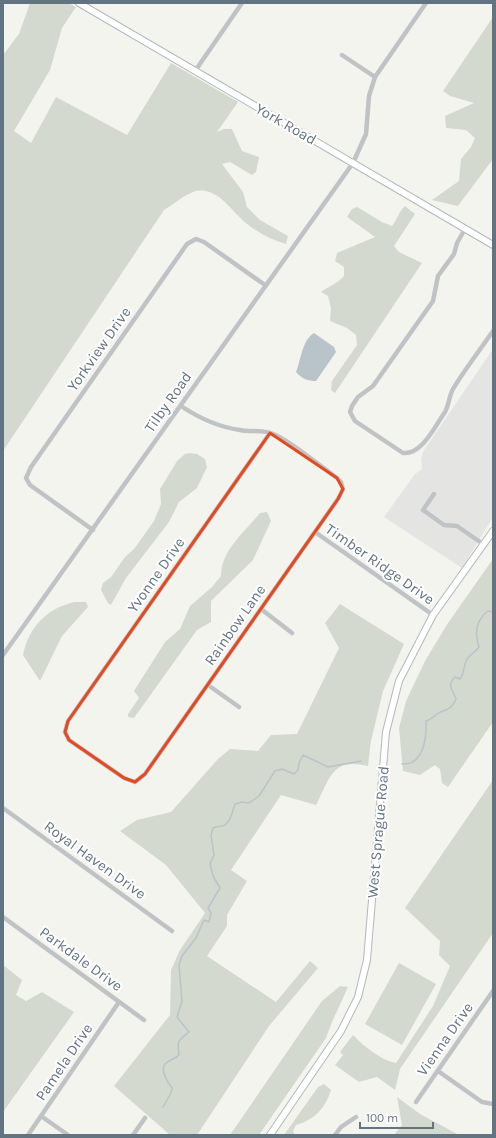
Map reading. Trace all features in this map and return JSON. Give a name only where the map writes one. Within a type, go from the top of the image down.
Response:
[{"type":"street","name":"York Road","points":[[79,3],[493,245]]},
{"type":"street","points":[[195,71],[242,3]]},
{"type":"street","points":[[342,55],[375,77],[426,3]]},
{"type":"street","name":"Tilby Road","points":[[3,655],[352,163],[366,134],[370,96],[375,77]]},
{"type":"street","points":[[465,229],[457,243],[454,254],[438,276],[433,301],[373,386],[358,397],[350,412],[353,418],[399,451],[408,453],[413,452],[422,444],[445,412],[448,407],[452,391],[458,380],[493,331]]},
{"type":"street","name":"Yorkview Drive","points":[[93,530],[30,485],[26,478],[31,467],[187,244],[196,239],[204,242],[265,285]]},
{"type":"street","points":[[181,406],[197,417],[219,426],[239,430],[270,433]]},
{"type":"street","name":"Rainbow Lane","points":[[135,782],[145,774],[338,499],[343,489],[341,482],[336,478],[280,438],[270,433]]},
{"type":"street","name":"Yvonne Drive","points":[[135,782],[124,778],[69,740],[65,732],[68,721],[270,433]]},
{"type":"street","points":[[434,494],[423,510],[444,525],[457,526],[483,544]]},
{"type":"street","name":"West Sprague Road","points":[[270,1135],[342,1031],[358,997],[368,960],[386,732],[399,681],[433,615],[493,531]]},
{"type":"street","name":"Timber Ridge Drive","points":[[314,532],[433,615]]},
{"type":"street","points":[[261,609],[292,633]]},
{"type":"street","points":[[208,685],[239,707]]},
{"type":"street","name":"Royal Haven Drive","points":[[3,808],[172,931]]},
{"type":"street","name":"Parkdale Drive","points":[[3,917],[144,1020]]},
{"type":"street","name":"Vienna Drive","points":[[416,1102],[493,991]]},
{"type":"street","name":"Pamela Drive","points":[[28,1135],[119,1002]]},
{"type":"street","points":[[438,1071],[482,1102],[493,1104]]},
{"type":"street","points":[[41,1116],[68,1135]]},
{"type":"street","points":[[335,1135],[341,1127],[356,1117]]},
{"type":"street","points":[[133,1135],[145,1118]]},
{"type":"highlighted area","points":[[270,433],[337,478],[343,489],[338,499],[145,774],[135,782],[124,778],[69,740],[65,732],[68,721]]},
{"type":"shaded area","points":[[30,3],[68,3],[76,7],[62,28],[50,70],[14,131],[31,143],[56,97],[127,135],[171,63],[238,102],[217,132],[224,129],[232,129],[242,151],[259,157],[256,172],[252,175],[230,162],[222,164],[243,192],[247,207],[260,220],[288,236],[286,244],[265,236],[240,218],[218,196],[204,191],[196,191],[188,194],[164,210],[3,451],[3,55],[19,34]]},
{"type":"shaded area","points":[[493,17],[493,159],[458,206],[432,200],[459,181],[461,159],[471,147],[475,138],[466,130],[446,128],[445,116],[474,103],[450,96],[443,91]]},
{"type":"shaded area","points":[[405,206],[415,214],[394,246],[399,252],[422,263],[335,393],[331,390],[332,381],[357,345],[356,335],[347,328],[330,321],[331,308],[328,296],[321,292],[344,276],[344,267],[335,261],[337,253],[375,237],[347,217],[352,209],[357,207],[382,222],[392,226]]},
{"type":"shaded area","points":[[314,333],[334,347],[336,352],[316,381],[310,381],[296,372],[304,345]]},
{"type":"shaded area","points":[[493,349],[493,517],[462,568],[384,517],[415,474],[422,469],[421,459],[424,450]]},
{"type":"shaded area","points":[[185,454],[197,454],[205,459],[207,467],[197,488],[179,502],[169,522],[126,578],[111,605],[108,603],[101,590],[103,583],[111,577],[154,521],[161,504],[160,489],[177,461]]},
{"type":"shaded area","points":[[267,512],[271,521],[253,560],[211,601],[211,622],[197,630],[134,718],[128,717],[128,714],[139,698],[134,691],[165,642],[180,629],[190,606],[212,587],[221,576],[225,558],[235,542],[260,513]]},
{"type":"shaded area","points":[[493,559],[493,722],[448,787],[442,783],[440,769],[435,765],[420,775],[403,771],[399,728],[406,701],[425,661],[448,623]]},
{"type":"shaded area","points":[[74,602],[86,602],[88,607],[62,636],[40,681],[23,655],[26,645],[34,628],[47,614],[64,605]]},
{"type":"shaded area","points":[[340,604],[404,644],[383,691],[371,741],[368,766],[347,764],[339,767],[329,778],[316,805],[281,795],[231,870],[247,881],[227,915],[227,926],[207,956],[276,1002],[310,961],[318,968],[269,1026],[197,1135],[170,1135],[114,1086],[170,1015],[171,970],[180,950],[205,913],[166,865],[120,831],[137,820],[171,812],[218,759],[230,749],[258,751],[271,735],[297,734],[339,648],[325,623]]},
{"type":"shaded area","points":[[493,780],[493,933],[400,1069],[395,1090],[377,1077],[359,1082],[335,1065],[343,1055],[340,1052],[353,1035],[373,1052],[384,1059],[396,1063],[433,1006],[450,966],[439,955],[440,941],[405,908]]},
{"type":"shaded area","points":[[399,963],[436,984],[402,1045],[365,1024]]},
{"type":"shaded area","points":[[3,965],[22,980],[16,995],[26,1001],[42,992],[74,1012],[3,1112]]},
{"type":"shaded area","points":[[340,986],[348,987],[326,1038],[259,1135],[230,1135],[322,1001]]},
{"type":"shaded area","points":[[324,1084],[331,1090],[323,1107],[309,1120],[296,1125],[293,1131],[295,1135],[284,1135],[318,1087]]},
{"type":"shaded area","points":[[397,1097],[420,1114],[459,1135],[394,1135],[402,1125]]},
{"type":"waterway","points":[[402,764],[415,761],[419,756],[426,735],[426,721],[450,708],[454,703],[456,699],[451,688],[452,680],[455,677],[460,679],[467,659],[479,647],[476,631],[481,618],[488,611],[493,612]]},
{"type":"waterway","points":[[163,1107],[171,1093],[172,1088],[163,1070],[165,1064],[179,1055],[179,1041],[189,1032],[177,1017],[182,1001],[179,965],[182,956],[196,938],[204,920],[209,922],[211,913],[208,908],[220,888],[213,876],[210,864],[214,855],[211,835],[213,828],[223,826],[228,822],[235,804],[242,802],[249,803],[259,796],[275,771],[282,769],[294,774],[298,770],[299,763],[303,755],[328,767],[361,761]]}]
